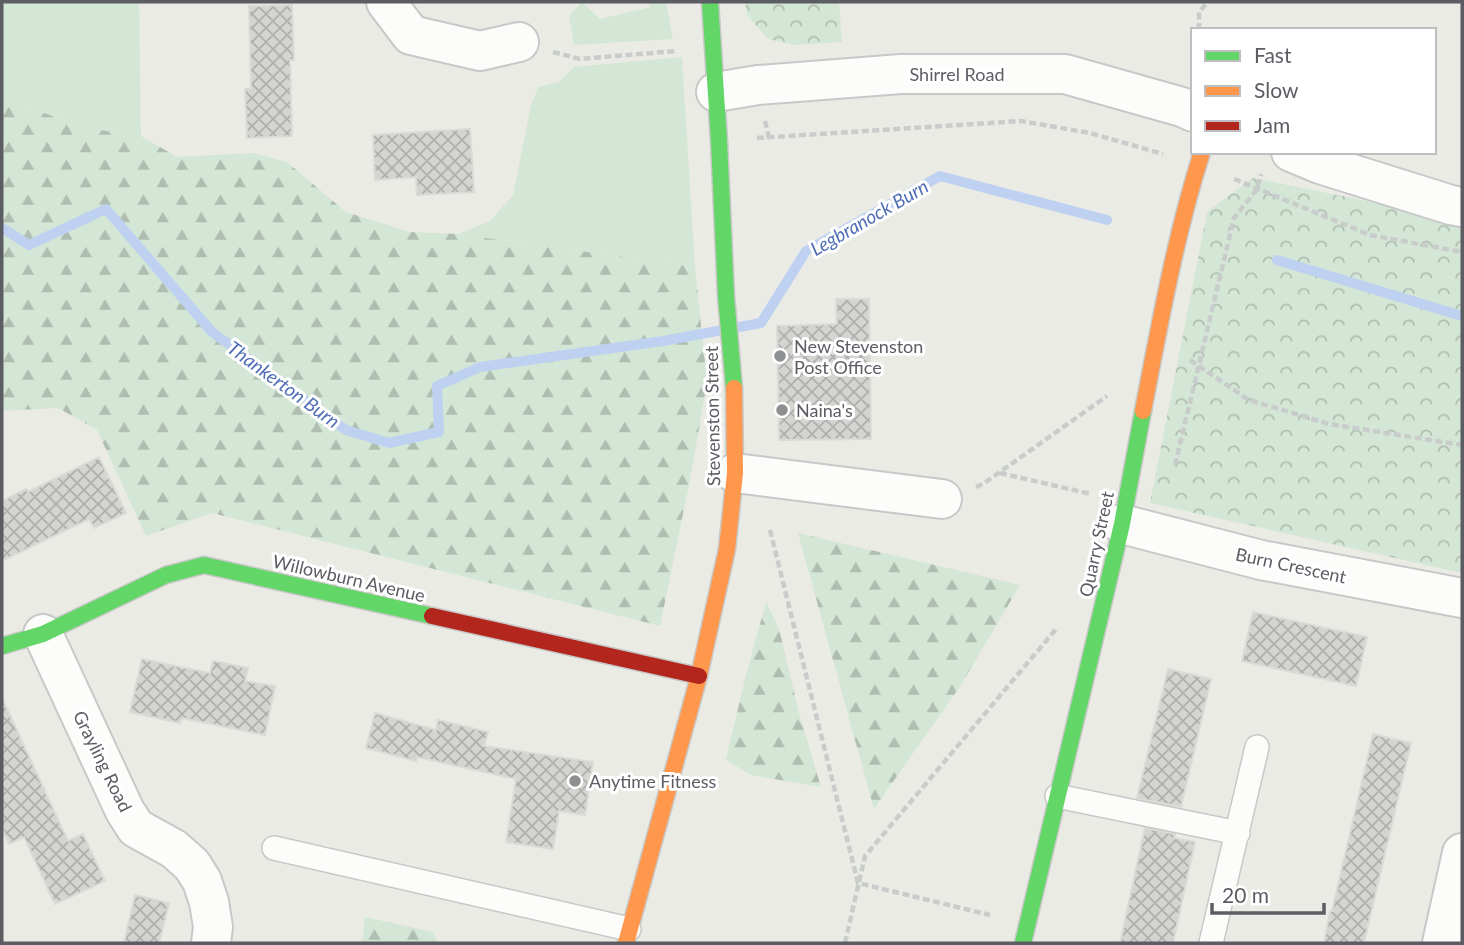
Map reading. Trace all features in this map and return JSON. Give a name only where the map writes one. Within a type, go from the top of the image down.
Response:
[{"type":"street","points":[[386,2],[411,35],[480,51],[519,42]]},
{"type":"street","name":"Stevenston Street","points":[[627,936],[699,676],[746,474],[726,296],[710,2]]},
{"type":"street","name":"Shirrel Road","points":[[716,92],[758,85],[901,74],[1065,74],[1191,111]]},
{"type":"street","points":[[1296,154],[1320,164],[1462,207]]},
{"type":"street","name":"Quarry Street","points":[[1023,943],[1122,524],[1169,274],[1186,203],[1201,158]]},
{"type":"street","points":[[746,474],[942,499]]},
{"type":"street","name":"Burn Crescent","points":[[1122,524],[1261,560],[1462,598]]},
{"type":"street","name":"Willowburn Avenue","points":[[2,646],[43,634],[166,575],[204,565],[699,676]]},
{"type":"street","name":"Grayling Road","points":[[43,634],[125,811],[136,828],[174,849],[192,865],[202,881],[213,927],[211,943]]},
{"type":"street","points":[[1448,942],[1462,853]]},
{"type":"lane","points":[[1211,943],[1256,747]]},
{"type":"lane","points":[[1057,796],[1237,832]]},
{"type":"lane","points":[[274,848],[627,936]]},
{"type":"path","points":[[1199,28],[1199,12],[1208,2]]},
{"type":"path","points":[[519,42],[580,59],[713,46]]},
{"type":"path","points":[[768,138],[1021,121],[1090,132],[1161,153],[1201,158],[1257,189],[1370,235],[1462,252]]},
{"type":"path","points":[[1175,468],[1234,218],[1257,189]]},
{"type":"path","points":[[1157,339],[1249,400],[1329,424],[1462,445]]},
{"type":"path","points":[[942,499],[982,484],[1113,392]]},
{"type":"path","points":[[999,472],[1092,494]]},
{"type":"path","points":[[746,474],[858,883]]},
{"type":"path","points":[[845,943],[864,856],[1065,619],[1104,600]]},
{"type":"path","points":[[858,883],[1027,923]]},
{"type":"green space","points":[[2,2],[139,2],[141,136],[86,128],[2,98]]},
{"type":"green space","points":[[582,2],[600,19],[650,7],[649,2],[666,2],[673,39],[574,45],[569,16]]},
{"type":"green space","points":[[745,2],[839,2],[842,42],[795,45],[768,39],[747,15]]},
{"type":"green space","points":[[682,57],[695,267],[458,234],[490,221],[513,195],[531,106],[538,87],[559,82],[574,67]]},
{"type":"green space","points":[[2,98],[86,128],[141,136],[177,157],[253,153],[287,162],[346,212],[410,232],[458,234],[695,267],[707,383],[660,626],[212,513],[146,536],[97,430],[58,408],[2,411]]},
{"type":"green space","points":[[1253,178],[1462,220],[1462,573],[1150,503],[1207,212]]},
{"type":"green space","points":[[798,533],[1020,585],[961,685],[874,809]]},
{"type":"green space","points":[[766,602],[779,628],[799,713],[821,787],[751,775],[726,760]]},
{"type":"green space","points":[[365,917],[433,932],[438,943],[362,943]]},
{"type":"building","points":[[292,5],[292,136],[247,138],[245,89],[251,89],[249,6]]},
{"type":"building","points":[[470,129],[474,192],[417,195],[416,177],[375,180],[373,135]]},
{"type":"building","points":[[836,299],[869,299],[871,439],[779,440],[777,326],[837,324]]},
{"type":"building","points":[[99,457],[126,513],[94,528],[89,519],[2,561],[2,501],[26,489],[28,492]]},
{"type":"building","points":[[1253,612],[1367,637],[1356,686],[1242,661]]},
{"type":"building","points":[[142,659],[210,673],[213,661],[248,668],[245,681],[275,686],[265,735],[182,718],[180,723],[130,712]]},
{"type":"building","points":[[1168,669],[1211,679],[1181,807],[1137,798]]},
{"type":"building","points":[[2,698],[68,841],[83,834],[105,881],[55,904],[24,837],[9,844],[2,828]]},
{"type":"building","points":[[375,713],[436,730],[438,720],[488,732],[484,746],[593,762],[585,815],[559,811],[553,849],[506,842],[516,779],[417,757],[416,761],[366,748]]},
{"type":"building","points":[[1373,734],[1411,743],[1364,943],[1324,943],[1330,911]]},
{"type":"building","points":[[1145,828],[1175,834],[1174,838],[1195,842],[1173,943],[1120,943]]},
{"type":"building","points":[[135,895],[169,903],[159,943],[124,943]]},
{"type":"waterway","name":"Thankerton Burn","points":[[2,228],[29,245],[106,209],[212,332],[346,430],[389,443],[439,432],[437,386],[480,367],[663,341],[761,323],[806,251],[940,176],[1107,220]]},
{"type":"waterway","name":"Legbranock Burn","points":[[1277,260],[1462,316]]},
{"type":"traffic: fast","points":[[710,2],[726,296],[734,388]]},
{"type":"traffic: fast","points":[[1023,943],[1122,524],[1143,411]]},
{"type":"traffic: fast","points":[[2,646],[43,634],[166,575],[204,565],[432,616]]},
{"type":"traffic: slow","points":[[1143,411],[1176,248],[1201,154]]},
{"type":"traffic: slow","points":[[626,943],[699,676],[727,549],[735,473],[734,388]]},
{"type":"traffic: jam","points":[[432,616],[699,676]]},
{"type":"place","name":"New Stevenston Post Office","points":[[780,356]]},
{"type":"place","name":"Naina's","points":[[782,410]]},
{"type":"place","name":"Anytime Fitness","points":[[575,781]]}]
